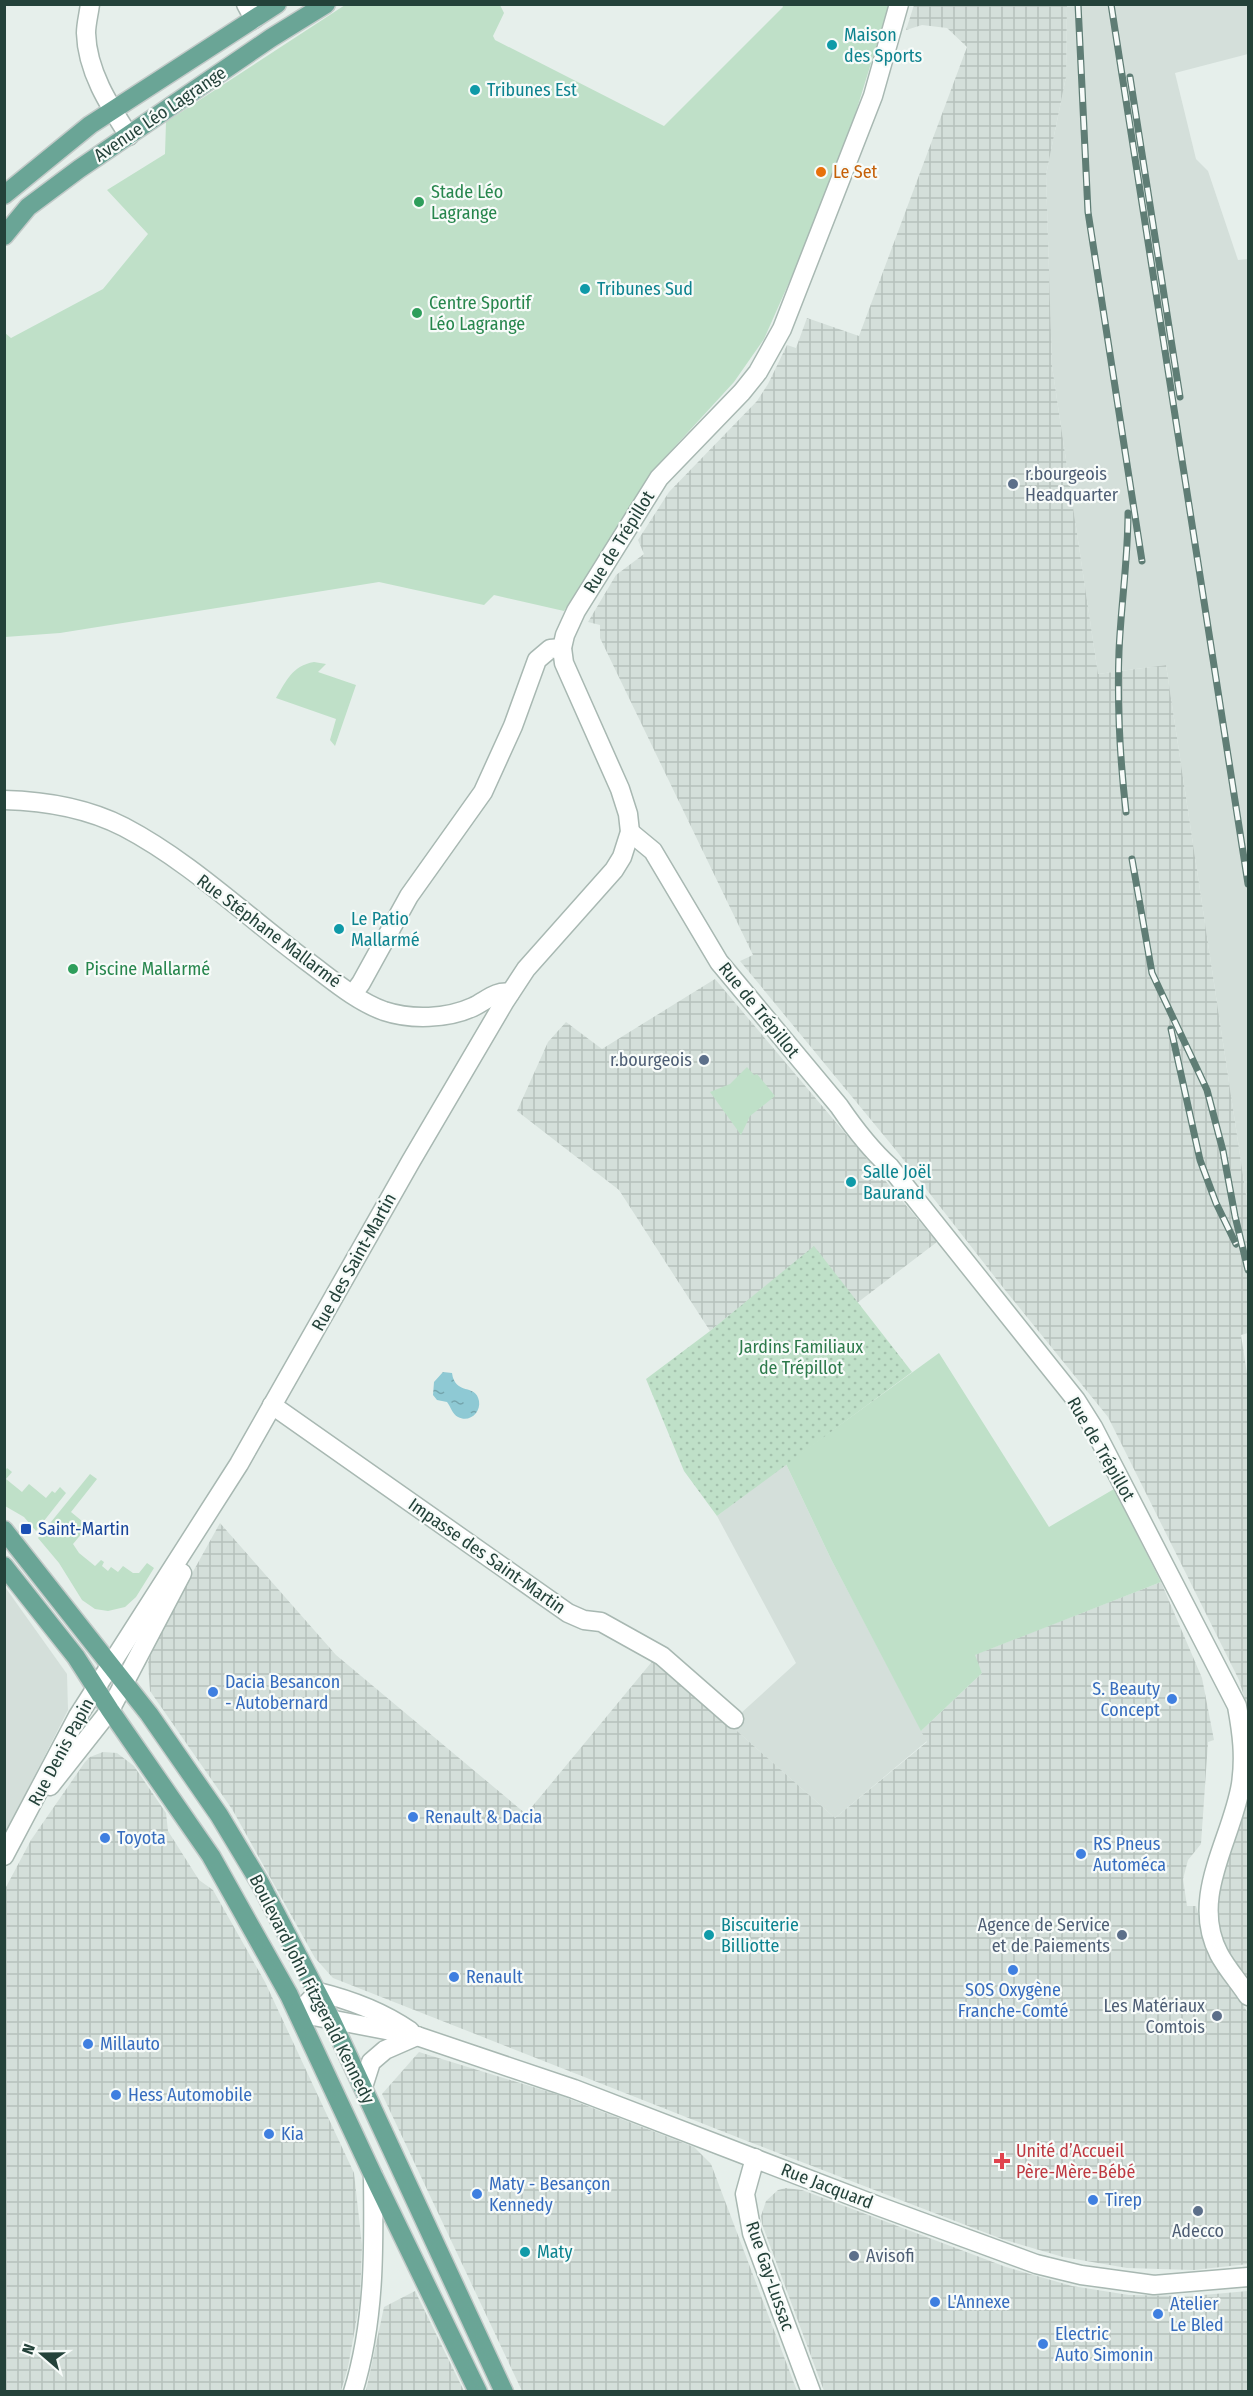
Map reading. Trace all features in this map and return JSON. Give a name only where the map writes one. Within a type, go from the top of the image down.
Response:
[{"type":"main road","name":"Avenue Léo Lagrange","points":[[4,195],[80,133],[250,12],[278,4]]},
{"type":"main road","name":"Avenue Léo Lagrange","points":[[4,236],[28,207],[79,169],[271,38],[326,4]]},
{"type":"main road","name":"Boulevard John Fitzgerald Kennedy","points":[[4,1530],[151,1717],[219,1815],[284,1926],[331,2019],[504,2391]]},
{"type":"main road","name":"Boulevard John Fitzgerald Kennedy","points":[[4,1566],[76,1656],[95,1688],[212,1856],[298,2013],[373,2175],[478,2391]]},
{"type":"street","points":[[90,4],[86,32],[92,65],[112,111],[129,136]]},
{"type":"street","name":"Rue de Trépillot","points":[[562,648],[576,611],[659,478],[742,392],[767,358],[782,329],[873,96],[899,4]]},
{"type":"street","points":[[562,648],[568,676],[620,789],[628,814],[630,832]]},
{"type":"street","name":"Rue Stéphane Mallarmé","points":[[4,800],[38,801],[65,807],[122,826],[162,850],[195,874],[353,994],[409,896],[483,792],[513,726],[537,660],[550,649],[562,648]]},
{"type":"street","name":"Rue de Trépillot","points":[[630,832],[653,851],[719,962],[839,1106],[851,1125],[890,1167],[1076,1400],[1093,1427],[1237,1706],[1244,1747],[1241,1786],[1211,1882],[1209,1904],[1211,1930],[1219,1953],[1248,1996]]},
{"type":"street","name":"Rue des Saint-Martin","points":[[95,1688],[198,1532],[510,993],[549,942],[614,870],[622,857],[630,832]]},
{"type":"street","points":[[353,994],[384,1011],[414,1017],[441,1016],[472,1007],[499,992],[510,993]]},
{"type":"street","name":"Impasse des Saint-Martin","points":[[272,1405],[568,1613],[584,1620],[601,1622],[662,1656],[734,1719]]},
{"type":"street","name":"Rue des Saint-Martin","points":[[110,1710],[190,1558],[198,1532]]},
{"type":"street","name":"Rue Denis Papin","points":[[4,1856],[95,1688]]},
{"type":"street","name":"Rue Denis Papin","points":[[27,1815],[110,1710]]},
{"type":"street","points":[[298,2013],[318,1992]]},
{"type":"street","name":"Rue Jacquard","points":[[318,1992],[350,2000],[389,2016],[417,2036]]},
{"type":"street","name":"Rue Jacquard","points":[[298,2013],[417,2036],[574,2088],[1036,2264],[1081,2275],[1154,2285],[1248,2277]]},
{"type":"street","points":[[363,2087],[371,2062],[385,2050],[417,2036]]},
{"type":"street","name":"Rue Gay-Lussac","points":[[755,2158],[745,2194],[752,2233],[811,2391]]},
{"type":"street","points":[[353,2391],[364,2346],[374,2265],[373,2175]]},
{"type":"shaded area","points":[[914,5],[1067,5],[1066,77],[1046,175],[1052,366],[1098,674],[1166,665],[1248,1208],[1248,1333],[1241,1335],[1248,1380],[1248,1710],[1239,1680],[1108,1417],[895,1149],[740,961],[753,955],[600,638],[600,625],[588,622],[616,575],[644,554],[638,540],[669,492],[757,401],[787,345],[796,348],[807,318],[859,336],[967,47],[947,28],[922,25],[906,30]]},
{"type":"shaded area","points":[[1067,5],[1248,5],[1248,54],[1175,73],[1196,159],[1208,171],[1238,260],[1248,259],[1248,1208],[1166,665],[1098,674],[1052,366],[1046,175],[1066,77]]},
{"type":"shaded area","points":[[715,979],[937,1242],[857,1303],[814,1247],[710,1331],[619,1190],[517,1111],[548,1042],[566,1022],[602,1049]]},
{"type":"shaded area","points":[[786,1464],[831,1559],[927,1741],[835,1818],[729,1724],[796,1663],[717,1516]]},
{"type":"shaded area","points":[[220,1523],[336,1655],[526,1814],[655,1658],[835,1818],[927,1742],[921,1731],[982,1673],[974,1655],[1161,1582],[1202,1678],[1214,1740],[1208,1742],[1201,1844],[1188,1860],[1183,1879],[1187,1906],[1196,1906],[1210,1953],[1248,2013],[1248,2264],[1194,2270],[1127,2268],[1063,2257],[1002,2239],[333,1978],[315,1958],[232,1809],[150,1691],[148,1663],[154,1642]]},
{"type":"shaded area","points":[[5,1587],[67,1674],[68,1710],[5,1834]]},
{"type":"shaded area","points":[[103,1752],[117,1753],[134,1766],[166,1813],[168,1831],[199,1880],[213,1890],[265,1982],[354,2173],[362,2245],[360,2300],[348,2367],[341,2391],[5,2391],[5,1889],[31,1840],[85,1762],[90,1757]]},
{"type":"shaded area","points":[[1248,1789],[1248,1988],[1239,1976],[1221,1937],[1218,1907],[1219,1891],[1233,1831]]},
{"type":"shaded area","points":[[419,2052],[559,2095],[694,2147],[711,2164],[797,2391],[522,2391],[382,2094]]},
{"type":"shaded area","points":[[786,2188],[802,2190],[1006,2267],[1072,2286],[1129,2295],[1192,2296],[1248,2291],[1248,2391],[824,2391],[762,2224],[761,2216],[766,2201],[778,2190]]},
{"type":"shaded area","points":[[415,2291],[464,2391],[366,2391],[384,2307]]},
{"type":"green space","name":"Centre Sportif Léo Lagrange","points":[[345,5],[500,5],[504,13],[493,36],[495,40],[664,126],[783,7],[782,5],[889,5],[851,128],[799,260],[764,339],[734,382],[657,466],[564,611],[494,595],[484,605],[379,582],[60,633],[5,637],[5,333],[11,338],[103,289],[148,234],[107,190],[165,154],[166,122]]},
{"type":"green space","points":[[314,662],[326,664],[318,672],[356,685],[335,746],[330,740],[336,719],[276,698],[295,670]]},
{"type":"green space","points":[[747,1067],[754,1075],[757,1074],[775,1096],[750,1116],[741,1135],[710,1092],[730,1084]]},
{"type":"green space","name":"Jardins Familiaux de Trépillot","points":[[814,1246],[912,1372],[717,1516],[684,1471],[646,1379],[710,1331]]},
{"type":"green space","points":[[939,1353],[1049,1527],[1114,1489],[1161,1582],[975,1655],[982,1673],[921,1731],[831,1559],[786,1464]]},
{"type":"green space","points":[[7,1468],[12,1472],[6,1479],[22,1492],[29,1484],[46,1498],[60,1487],[66,1493],[36,1531],[24,1517],[5,1506],[5,1471]]},
{"type":"green space","points":[[90,1474],[97,1479],[71,1512],[88,1526],[73,1544],[79,1553],[95,1566],[101,1560],[104,1562],[102,1566],[108,1571],[111,1567],[118,1572],[123,1566],[133,1573],[139,1573],[147,1563],[154,1568],[136,1597],[125,1607],[108,1611],[95,1609],[82,1600],[59,1563],[38,1538]]},
{"type":"water","points":[[443,1372],[452,1373],[457,1385],[474,1392],[477,1396],[478,1409],[470,1418],[458,1417],[447,1402],[437,1400],[433,1395],[434,1382]]},
{"type":"railway","points":[[1078,4],[1088,212],[1142,561]]},
{"type":"railway","points":[[1111,4],[1248,884]]},
{"type":"railway","points":[[1130,77],[1180,397]]},
{"type":"railway","points":[[1126,812],[1118,671],[1128,513]]},
{"type":"railway","points":[[1132,859],[1152,973],[1207,1090],[1223,1151],[1248,1270]]},
{"type":"railway","points":[[1171,1029],[1200,1160],[1216,1203],[1236,1244]]},
{"type":"place","name":"Maison des Sports","points":[[832,45]]},
{"type":"place","name":"Tribunes Est","points":[[475,90]]},
{"type":"place","name":"Le Set","points":[[821,172]]},
{"type":"place","name":"Stade Léo Lagrange","points":[[419,202]]},
{"type":"place","name":"Tribunes Sud","points":[[585,289]]},
{"type":"place","name":"Centre Sportif Léo Lagrange","points":[[417,313]]},
{"type":"place","name":"r.bourgeois Headquarter","points":[[1013,484]]},
{"type":"place","name":"Le Patio Mallarmé","points":[[339,929]]},
{"type":"place","name":"Piscine Mallarmé","points":[[73,969]]},
{"type":"place","name":"r.bourgeois","points":[[704,1060]]},
{"type":"place","name":"Salle Joël Baurand","points":[[851,1182]]},
{"type":"place","name":"Saint-Martin","points":[[26,1529]]},
{"type":"place","name":"Dacia Besancon - Autobernard","points":[[213,1692]]},
{"type":"place","name":"S. Beauty Concept","points":[[1172,1699]]},
{"type":"place","name":"Renault & Dacia","points":[[413,1817]]},
{"type":"place","name":"Toyota","points":[[105,1838]]},
{"type":"place","name":"RS Pneus Automéca","points":[[1081,1854]]},
{"type":"place","name":"Biscuiterie Billiotte","points":[[709,1935]]},
{"type":"place","name":"Agence de Service et de Paiements","points":[[1122,1935]]},
{"type":"place","name":"SOS Oxygène Franche-Comté","points":[[1013,1970]]},
{"type":"place","name":"Renault","points":[[454,1977]]},
{"type":"place","name":"Les Matériaux Comtois","points":[[1217,2016]]},
{"type":"place","name":"Millauto","points":[[88,2044]]},
{"type":"place","name":"Hess Automobile","points":[[116,2095]]},
{"type":"place","name":"Kia","points":[[269,2134]]},
{"type":"place","name":"Unité d’Accueil Père-Mère-Bébé","points":[[1002,2161]]},
{"type":"place","name":"Maty - Besançon Kennedy","points":[[477,2194]]},
{"type":"place","name":"Tirep","points":[[1093,2200]]},
{"type":"place","name":"Adecco","points":[[1198,2211]]},
{"type":"place","name":"Maty","points":[[525,2252]]},
{"type":"place","name":"Avisofi","points":[[854,2256]]},
{"type":"place","name":"L'Annexe","points":[[935,2302]]},
{"type":"place","name":"Atelier Le Bled","points":[[1158,2314]]},
{"type":"place","name":"Electric Auto Simonin","points":[[1043,2344]]}]
